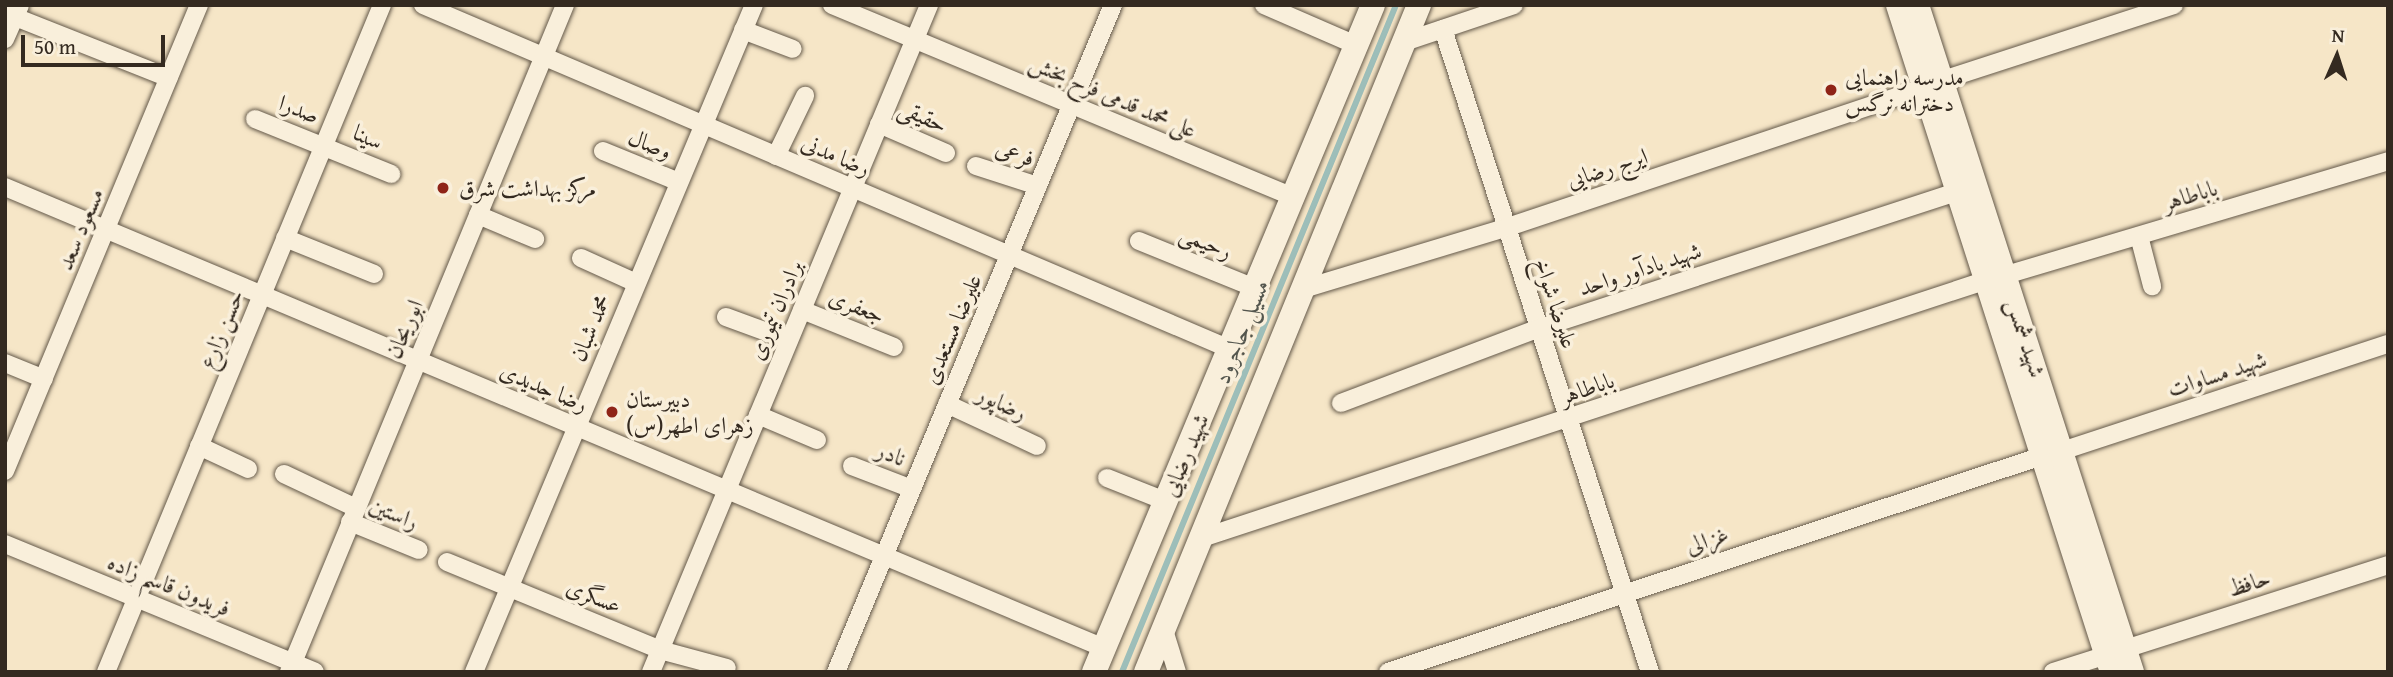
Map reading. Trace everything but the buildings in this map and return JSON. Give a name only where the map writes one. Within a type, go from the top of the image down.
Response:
[{"type":"main road","name":"شهید رضایی","points":[[1094,672],[1373,5]]},
{"type":"main road","name":"شهید رضایی","points":[[1146,672],[1419,5]]},
{"type":"main road","name":"شهید شمس","points":[[1898,5],[1934,84],[2119,662]]},
{"type":"main road","name":"شهید شمس","points":[[1917,5],[1958,191],[1996,277]]},
{"type":"street","name":"مسعود سعد","points":[[5,471],[12,436],[44,379],[199,5]]},
{"type":"street","name":"حسن زارع","points":[[106,672],[382,5]]},
{"type":"street","name":"رضا مدنی","points":[[423,5],[1230,349]]},
{"type":"street","name":"محمد شبان","points":[[474,672],[754,5]]},
{"type":"street","name":"علی محمد قدمی فرح بخش","points":[[832,5],[1293,197]]},
{"type":"street","name":"برادران تیموری","points":[[652,672],[929,5]]},
{"type":"street","name":"علیرضا مستعدی","points":[[836,672],[1113,5]]},
{"type":"street","points":[[1264,5],[1356,44]]},
{"type":"street","points":[[1404,42],[1514,5]]},
{"type":"street","name":"ایرج رضایی","points":[[1303,289],[1505,228],[2174,5]]},
{"type":"street","name":"ابوریحان","points":[[291,667],[564,6]]},
{"type":"street","points":[[5,39],[13,12],[169,78]]},
{"type":"street","name":"علیرضا شواخ","points":[[1443,29],[1650,672]]},
{"type":"street","points":[[743,30],[793,49]]},
{"type":"street","points":[[776,156],[805,96]]},
{"type":"street","name":"صدرا","points":[[255,118],[324,145]]},
{"type":"street","name":"حقیقی","points":[[880,124],[946,153]]},
{"type":"street","name":"سینا","points":[[324,145],[391,174]]},
{"type":"street","name":"وصال","points":[[603,151],[679,182]]},
{"type":"street","name":"باباطاهر","points":[[1202,538],[1567,421],[1996,277],[2388,161]]},
{"type":"street","name":"فرعی","points":[[976,166],[1038,186]]},
{"type":"street","name":"رضا جدیدی","points":[[5,187],[1104,648]]},
{"type":"street","name":"شهید یادآور واحد","points":[[1341,402],[1540,328],[1958,191]]},
{"type":"street","points":[[478,215],[534,239]]},
{"type":"street","points":[[2139,236],[2152,286]]},
{"type":"street","points":[[285,238],[374,274]]},
{"type":"street","name":"رحیمی","points":[[1139,241],[1255,288]]},
{"type":"street","points":[[581,258],[636,283]]},
{"type":"street","name":"جعفری","points":[[802,310],[894,347]]},
{"type":"street","points":[[726,317],[789,340]]},
{"type":"street","name":"شهید مساوات","points":[[2052,453],[2388,344]]},
{"type":"street","points":[[5,363],[44,379]]},
{"type":"street","name":"رضاپور","points":[[947,404],[1037,446]]},
{"type":"street","points":[[758,415],[817,440]]},
{"type":"street","points":[[199,446],[248,469]]},
{"type":"street","name":"غزالی","points":[[1388,672],[2052,453]]},
{"type":"street","name":"نادر","points":[[852,466],[912,489]]},
{"type":"street","name":"راستین","points":[[284,474],[419,550]]},
{"type":"street","points":[[1107,478],[1165,501]]},
{"type":"street","name":"فریدون قاسم زاده","points":[[5,544],[137,598],[291,667],[315,672]]},
{"type":"street","name":"عسگری","points":[[447,562],[660,650],[727,668]]},
{"type":"street","name":"حافظ","points":[[2053,672],[2119,662],[2388,565]]},
{"type":"street","points":[[1164,630],[1177,672]]},
{"type":"waterway","name":"مسیل جاجرود","points":[[1122,672],[1396,5]]},
{"type":"place","name":"مدرسه راهنمایی دخترانه نرگس","points":[[1831,90]]},
{"type":"place","name":"مرکز بهداشت شرق","points":[[443,188]]},
{"type":"place","name":"دبیرستان زهرای اطهر(س)","points":[[612,412]]}]
